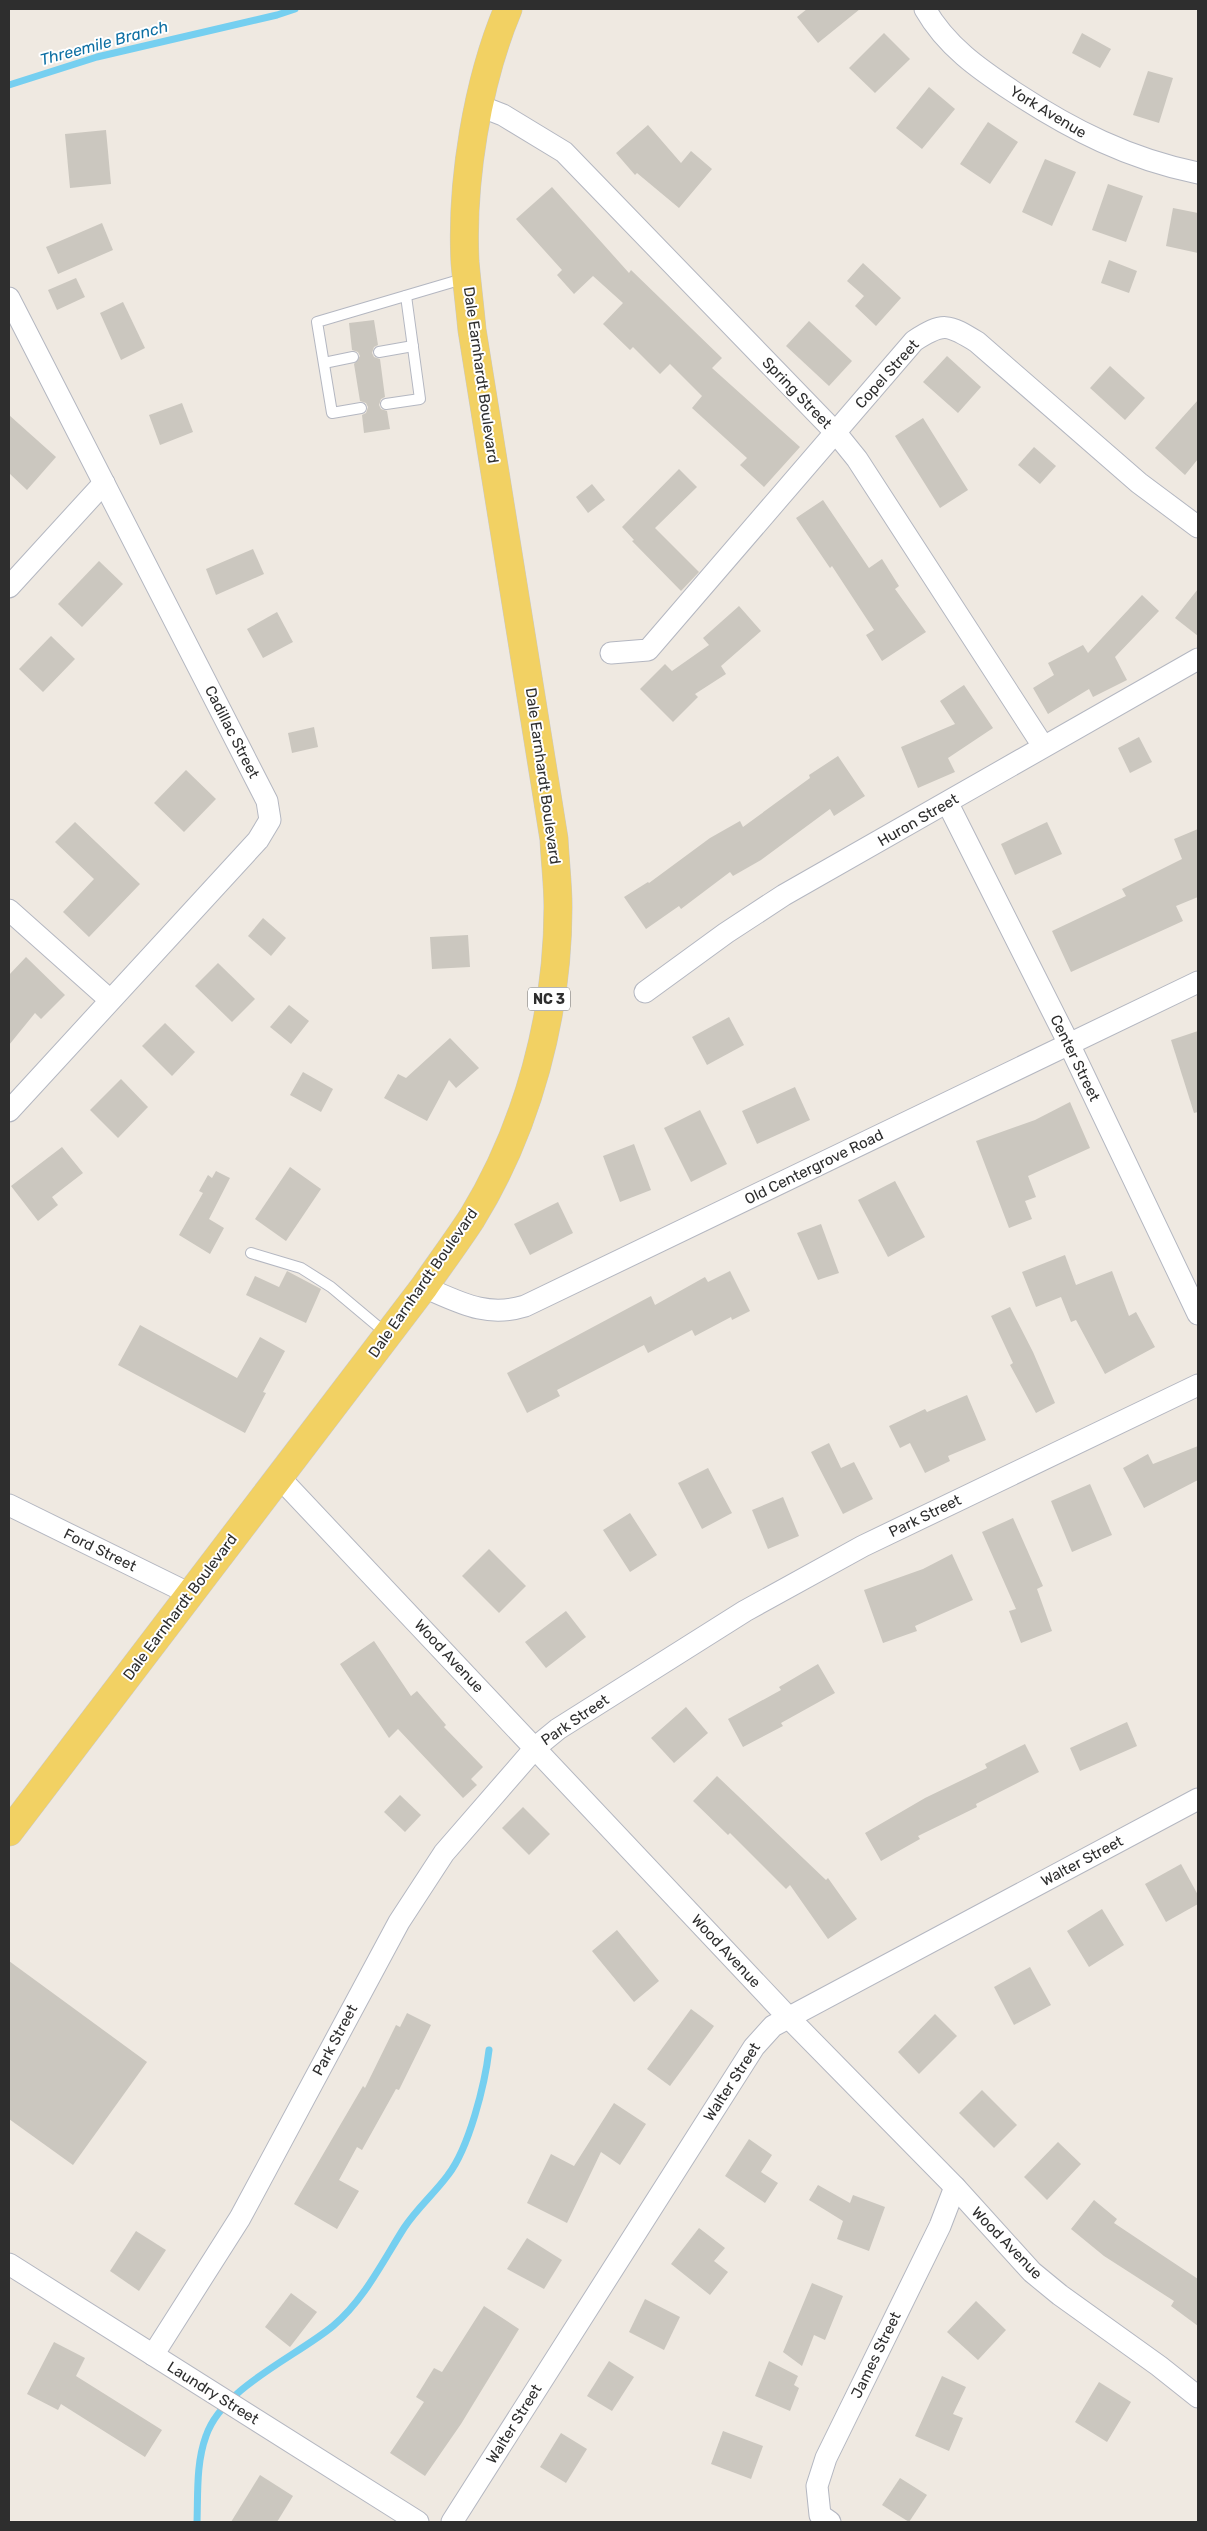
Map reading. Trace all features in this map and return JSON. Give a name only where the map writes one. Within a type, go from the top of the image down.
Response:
[{"type":"main road","name":"Dale Earnhardt Boulevard","points":[[9,1832],[388,1335],[472,1218],[519,1121],[542,1044],[555,961],[558,916],[554,839],[472,330],[467,278],[465,211],[474,135],[487,69],[508,9]]},
{"type":"street","name":"York Avenue","points":[[925,9],[935,25],[954,48],[983,71],[1054,118],[1108,147],[1178,169],[1198,173]]},
{"type":"street","name":"Spring Street","points":[[480,106],[504,114],[564,152],[836,433],[857,458],[1044,746]]},
{"type":"street","name":"Cadillac Street","points":[[9,298],[267,801],[270,820],[258,840],[9,1111]]},
{"type":"street","name":"Copel Street","points":[[610,653],[648,650],[914,341],[934,328],[956,330],[977,342],[1139,483],[1198,527]]},
{"type":"street","points":[[9,587],[104,483]]},
{"type":"street","name":"Huron Street","points":[[645,992],[726,933],[784,895],[948,804],[1044,746],[1148,690],[1198,659]]},
{"type":"street","name":"Center Street","points":[[948,804],[1069,1044],[1198,1314]]},
{"type":"street","points":[[9,910],[110,1000]]},
{"type":"street","name":"Old Centergrove Road","points":[[424,1287],[474,1309],[508,1312],[525,1306],[1198,982]]},
{"type":"street","name":"Park Street","points":[[154,2355],[240,2218],[399,1922],[444,1853],[536,1747],[558,1729],[745,1611],[863,1546],[1198,1385]]},
{"type":"street","name":"Wood Avenue","points":[[280,1477],[788,2017],[955,2187],[1032,2272],[1060,2295],[1159,2366],[1198,2397]]},
{"type":"street","name":"Ford Street","points":[[9,1505],[190,1594]]},
{"type":"street","name":"Walter Street","points":[[452,2522],[754,2046],[773,2026],[1198,1799]]},
{"type":"street","name":"James Street","points":[[830,2522],[820,2515],[817,2486],[826,2458],[940,2226],[955,2187]]},
{"type":"street","name":"Laundry Street","points":[[9,2264],[418,2522]]},
{"type":"lane","points":[[361,408],[332,413],[317,322],[467,278]]},
{"type":"lane","points":[[386,404],[420,399],[406,296]]},
{"type":"lane","points":[[379,352],[413,346]]},
{"type":"lane","points":[[324,363],[354,357]]},
{"type":"lane","points":[[251,1253],[301,1268],[331,1286],[388,1335]]},
{"type":"building","points":[[807,9],[860,9],[818,43],[797,17]]},
{"type":"building","points":[[884,33],[910,59],[875,93],[849,68]]},
{"type":"building","points":[[1082,33],[1111,49],[1100,68],[1072,53]]},
{"type":"building","points":[[1148,71],[1173,78],[1159,123],[1133,115]]},
{"type":"building","points":[[929,87],[955,109],[922,149],[896,128]]},
{"type":"building","points":[[988,122],[1018,142],[990,184],[960,164]]},
{"type":"building","points":[[648,125],[681,163],[691,151],[712,169],[679,208],[637,173],[635,175],[616,153]]},
{"type":"building","points":[[106,130],[111,184],[70,188],[65,134]]},
{"type":"building","points":[[1045,159],[1076,172],[1052,226],[1022,212]]},
{"type":"building","points":[[1108,184],[1143,196],[1126,242],[1092,230]]},
{"type":"building","points":[[552,187],[629,273],[631,270],[722,358],[712,368],[800,447],[764,487],[740,465],[747,458],[692,408],[702,396],[670,364],[660,374],[633,347],[630,350],[603,324],[623,303],[593,276],[574,294],[557,275],[562,270],[516,219]]},
{"type":"building","points":[[1173,208],[1198,213],[1198,253],[1166,246]]},
{"type":"building","points":[[102,223],[113,250],[58,274],[46,247]]},
{"type":"building","points":[[1109,260],[1137,271],[1129,293],[1101,283]]},
{"type":"building","points":[[863,263],[901,298],[876,326],[855,306],[864,296],[847,281]]},
{"type":"building","points":[[76,278],[85,297],[57,310],[48,290]]},
{"type":"building","points":[[123,302],[145,348],[121,360],[100,313]]},
{"type":"building","points":[[374,320],[378,345],[374,347],[372,353],[374,357],[380,359],[385,397],[381,399],[379,405],[381,409],[387,411],[390,429],[364,433],[362,415],[366,413],[368,407],[366,403],[360,401],[354,364],[360,356],[358,352],[352,350],[349,323]]},
{"type":"building","points":[[809,321],[852,361],[829,386],[786,346]]},
{"type":"building","points":[[947,356],[981,387],[958,413],[923,382]]},
{"type":"building","points":[[1110,366],[1145,398],[1125,420],[1090,388]]},
{"type":"building","points":[[1198,400],[1198,459],[1185,475],[1155,448]]},
{"type":"building","points":[[182,403],[193,432],[160,445],[149,415]]},
{"type":"building","points":[[9,415],[56,457],[27,490],[9,473]]},
{"type":"building","points":[[923,418],[968,490],[940,508],[895,436]]},
{"type":"building","points":[[1034,447],[1056,466],[1040,484],[1018,465]]},
{"type":"building","points":[[679,469],[697,487],[655,528],[699,572],[681,591],[632,541],[634,540],[622,527]]},
{"type":"building","points":[[592,484],[605,500],[588,513],[576,497]]},
{"type":"building","points":[[823,500],[869,568],[882,559],[899,586],[895,589],[926,632],[882,661],[866,635],[874,630],[832,566],[830,568],[796,518]]},
{"type":"building","points":[[253,549],[264,574],[216,595],[206,569]]},
{"type":"building","points":[[99,561],[123,584],[82,627],[58,604]]},
{"type":"building","points":[[1198,589],[1198,636],[1175,618]]},
{"type":"building","points":[[1142,595],[1159,611],[1115,657],[1127,680],[1093,697],[1089,689],[1048,714],[1033,688],[1054,675],[1048,663],[1083,645],[1088,653]]},
{"type":"building","points":[[739,606],[761,631],[721,666],[726,674],[695,694],[698,697],[673,722],[640,689],[665,664],[672,671],[709,645],[703,638]]},
{"type":"building","points":[[277,612],[293,642],[263,658],[247,629]]},
{"type":"building","points":[[51,636],[75,659],[43,692],[19,669]]},
{"type":"building","points":[[964,685],[993,728],[948,758],[955,772],[918,788],[901,747],[955,724],[940,701]]},
{"type":"building","points":[[314,727],[318,747],[292,753],[288,733]]},
{"type":"building","points":[[1139,737],[1152,762],[1130,773],[1118,748]]},
{"type":"building","points":[[838,756],[865,796],[834,816],[830,809],[761,860],[733,876],[730,872],[681,909],[679,906],[646,929],[624,897],[649,883],[710,838],[740,821],[743,827],[810,778],[809,775]]},
{"type":"building","points":[[186,770],[216,799],[184,832],[154,803]]},
{"type":"building","points":[[75,822],[140,884],[89,937],[63,912],[94,879],[55,842]]},
{"type":"building","points":[[1047,822],[1062,854],[1015,875],[1001,844]]},
{"type":"building","points":[[1198,829],[1198,897],[1176,906],[1183,921],[1071,972],[1052,931],[1126,896],[1122,889],[1182,859],[1174,839]]},
{"type":"building","points":[[263,918],[286,938],[271,956],[248,936]]},
{"type":"building","points":[[468,935],[470,967],[432,969],[430,937]]},
{"type":"building","points":[[26,957],[65,995],[41,1019],[35,1013],[9,1045],[9,975]]},
{"type":"building","points":[[218,963],[255,999],[232,1022],[195,986]]},
{"type":"building","points":[[289,1005],[309,1021],[291,1044],[270,1027]]},
{"type":"building","points":[[729,1017],[744,1045],[707,1065],[692,1037]]},
{"type":"building","points":[[165,1023],[195,1052],[172,1076],[142,1046]]},
{"type":"building","points":[[1198,1031],[1198,1112],[1194,1113],[1171,1040]]},
{"type":"building","points":[[450,1038],[479,1068],[456,1088],[449,1080],[427,1121],[384,1098],[398,1074],[406,1078]]},
{"type":"building","points":[[303,1072],[333,1089],[321,1112],[290,1095]]},
{"type":"building","points":[[121,1079],[148,1107],[118,1138],[90,1110]]},
{"type":"building","points":[[795,1087],[810,1120],[757,1144],[742,1111]]},
{"type":"building","points":[[1070,1102],[1090,1148],[1028,1176],[1036,1197],[1025,1201],[1032,1219],[1009,1228],[976,1141],[1035,1120]]},
{"type":"building","points":[[700,1110],[727,1164],[691,1182],[664,1128]]},
{"type":"building","points":[[634,1144],[651,1190],[620,1202],[603,1156]]},
{"type":"building","points":[[62,1147],[83,1173],[52,1197],[58,1205],[38,1221],[11,1186]]},
{"type":"building","points":[[290,1167],[321,1189],[286,1241],[255,1219]]},
{"type":"building","points":[[216,1171],[230,1178],[209,1219],[224,1228],[210,1254],[179,1235],[203,1193],[199,1191],[208,1175],[212,1178]]},
{"type":"building","points":[[895,1181],[925,1237],[888,1257],[858,1200]]},
{"type":"building","points":[[558,1202],[573,1233],[530,1255],[514,1224]]},
{"type":"building","points":[[821,1224],[839,1273],[818,1280],[797,1233]]},
{"type":"building","points":[[1065,1255],[1076,1285],[1112,1271],[1129,1316],[1136,1312],[1155,1347],[1105,1374],[1076,1320],[1071,1322],[1061,1297],[1036,1307],[1022,1272]]},
{"type":"building","points":[[287,1271],[321,1289],[306,1323],[246,1295],[255,1276],[279,1287]]},
{"type":"building","points":[[730,1271],[750,1311],[732,1320],[731,1317],[695,1336],[692,1330],[648,1353],[644,1345],[557,1390],[560,1396],[527,1413],[507,1373],[651,1296],[655,1305],[705,1277],[708,1282]]},
{"type":"building","points":[[1010,1307],[1033,1352],[1055,1403],[1036,1413],[1010,1365],[1013,1363],[991,1316]]},
{"type":"building","points":[[140,1325],[237,1378],[260,1337],[285,1351],[263,1392],[266,1393],[245,1433],[118,1365]]},
{"type":"building","points":[[967,1395],[986,1440],[948,1456],[950,1461],[925,1473],[910,1443],[900,1448],[889,1426],[925,1409],[927,1412]]},
{"type":"building","points":[[829,1443],[841,1468],[854,1462],[873,1499],[843,1514],[811,1452]]},
{"type":"building","points":[[1198,1446],[1198,1480],[1144,1508],[1123,1468],[1148,1454],[1153,1464]]},
{"type":"building","points":[[708,1468],[732,1513],[702,1529],[678,1483]]},
{"type":"building","points":[[1090,1484],[1112,1535],[1072,1552],[1051,1501]]},
{"type":"building","points":[[783,1497],[799,1536],[768,1549],[752,1510]]},
{"type":"building","points":[[630,1513],[657,1555],[630,1572],[603,1530]]},
{"type":"building","points":[[1013,1518],[1043,1586],[1037,1589],[1052,1631],[1021,1643],[1009,1611],[1016,1609],[982,1532]]},
{"type":"building","points":[[489,1549],[526,1586],[499,1613],[462,1576]]},
{"type":"building","points":[[952,1554],[973,1600],[915,1626],[917,1631],[883,1643],[864,1590],[923,1569]]},
{"type":"building","points":[[566,1611],[586,1637],[546,1668],[525,1642]]},
{"type":"building","points":[[374,1641],[411,1696],[417,1691],[446,1725],[444,1727],[483,1767],[471,1779],[477,1785],[463,1798],[398,1729],[389,1738],[340,1664]]},
{"type":"building","points":[[818,1664],[835,1693],[781,1723],[783,1726],[743,1747],[728,1719],[781,1690],[779,1687]]},
{"type":"building","points":[[686,1707],[708,1733],[674,1763],[651,1738]]},
{"type":"building","points":[[1127,1722],[1137,1746],[1080,1771],[1070,1748]]},
{"type":"building","points":[[1025,1744],[1039,1772],[976,1804],[977,1807],[918,1836],[920,1839],[881,1861],[865,1833],[925,1798],[987,1768],[985,1764]]},
{"type":"building","points":[[717,1776],[826,1880],[828,1878],[857,1919],[828,1939],[790,1885],[786,1889],[730,1833],[728,1835],[693,1801]]},
{"type":"building","points":[[400,1795],[421,1815],[405,1832],[384,1812]]},
{"type":"building","points":[[523,1807],[550,1834],[529,1855],[502,1828]]},
{"type":"building","points":[[1181,1864],[1198,1895],[1198,1904],[1166,1922],[1145,1884]]},
{"type":"building","points":[[1102,1909],[1124,1945],[1089,1967],[1067,1931]]},
{"type":"building","points":[[617,1930],[659,1981],[634,2002],[592,1951]]},
{"type":"building","points":[[9,1961],[147,2062],[73,2165],[9,2119]]},
{"type":"building","points":[[1030,1967],[1051,2005],[1014,2025],[994,1987]]},
{"type":"building","points":[[691,2009],[714,2026],[670,2086],[647,2069]]},
{"type":"building","points":[[407,2013],[431,2025],[399,2090],[396,2089],[362,2150],[357,2147],[339,2180],[359,2191],[337,2229],[294,2204],[363,2086],[365,2088],[396,2025],[400,2027]]},
{"type":"building","points":[[935,2014],[957,2036],[919,2074],[898,2052]]},
{"type":"building","points":[[982,2090],[1017,2125],[994,2148],[959,2113]]},
{"type":"building","points":[[614,2103],[646,2124],[620,2165],[601,2152],[567,2223],[527,2203],[551,2154],[574,2166]]},
{"type":"building","points":[[749,2139],[772,2155],[761,2172],[778,2183],[765,2203],[725,2176]]},
{"type":"building","points":[[1058,2142],[1081,2164],[1047,2200],[1024,2177]]},
{"type":"building","points":[[818,2185],[850,2203],[853,2195],[885,2207],[869,2251],[837,2239],[843,2221],[809,2200]]},
{"type":"building","points":[[1094,2200],[1117,2219],[1114,2223],[1198,2279],[1198,2326],[1171,2306],[1174,2301],[1104,2256],[1071,2229]]},
{"type":"building","points":[[699,2228],[725,2248],[714,2261],[728,2272],[710,2295],[671,2264]]},
{"type":"building","points":[[136,2231],[166,2250],[139,2291],[110,2271]]},
{"type":"building","points":[[527,2238],[562,2260],[544,2289],[507,2269]]},
{"type":"building","points":[[812,2283],[843,2296],[825,2340],[814,2335],[802,2366],[783,2352]]},
{"type":"building","points":[[291,2293],[317,2312],[290,2347],[265,2327]]},
{"type":"building","points":[[645,2299],[680,2317],[664,2350],[629,2332]]},
{"type":"building","points":[[976,2301],[1006,2330],[978,2360],[947,2332]]},
{"type":"building","points":[[484,2306],[519,2329],[461,2424],[425,2476],[390,2453],[424,2402],[416,2397],[434,2368],[442,2372]]},
{"type":"building","points":[[54,2342],[85,2358],[76,2376],[162,2430],[145,2457],[61,2404],[58,2410],[27,2394]]},
{"type":"building","points":[[609,2361],[634,2377],[612,2411],[587,2396]]},
{"type":"building","points":[[769,2361],[798,2376],[794,2385],[799,2388],[790,2411],[755,2396]]},
{"type":"building","points":[[942,2376],[966,2387],[953,2414],[963,2418],[949,2451],[915,2436]]},
{"type":"building","points":[[1099,2382],[1131,2402],[1107,2442],[1075,2422]]},
{"type":"building","points":[[723,2431],[763,2446],[751,2479],[711,2464]]},
{"type":"building","points":[[561,2433],[587,2449],[566,2483],[540,2467]]},
{"type":"building","points":[[260,2475],[293,2496],[277,2522],[231,2522]]},
{"type":"building","points":[[900,2478],[927,2495],[909,2522],[882,2505]]},
{"type":"waterway","name":"Threemile Branch","points":[[9,85],[97,57],[277,15],[295,9]]},
{"type":"waterway","points":[[197,2522],[198,2479],[201,2457],[206,2436],[215,2419],[244,2388],[333,2326],[364,2292],[404,2228],[443,2182],[456,2163],[475,2115],[489,2050]]}]
